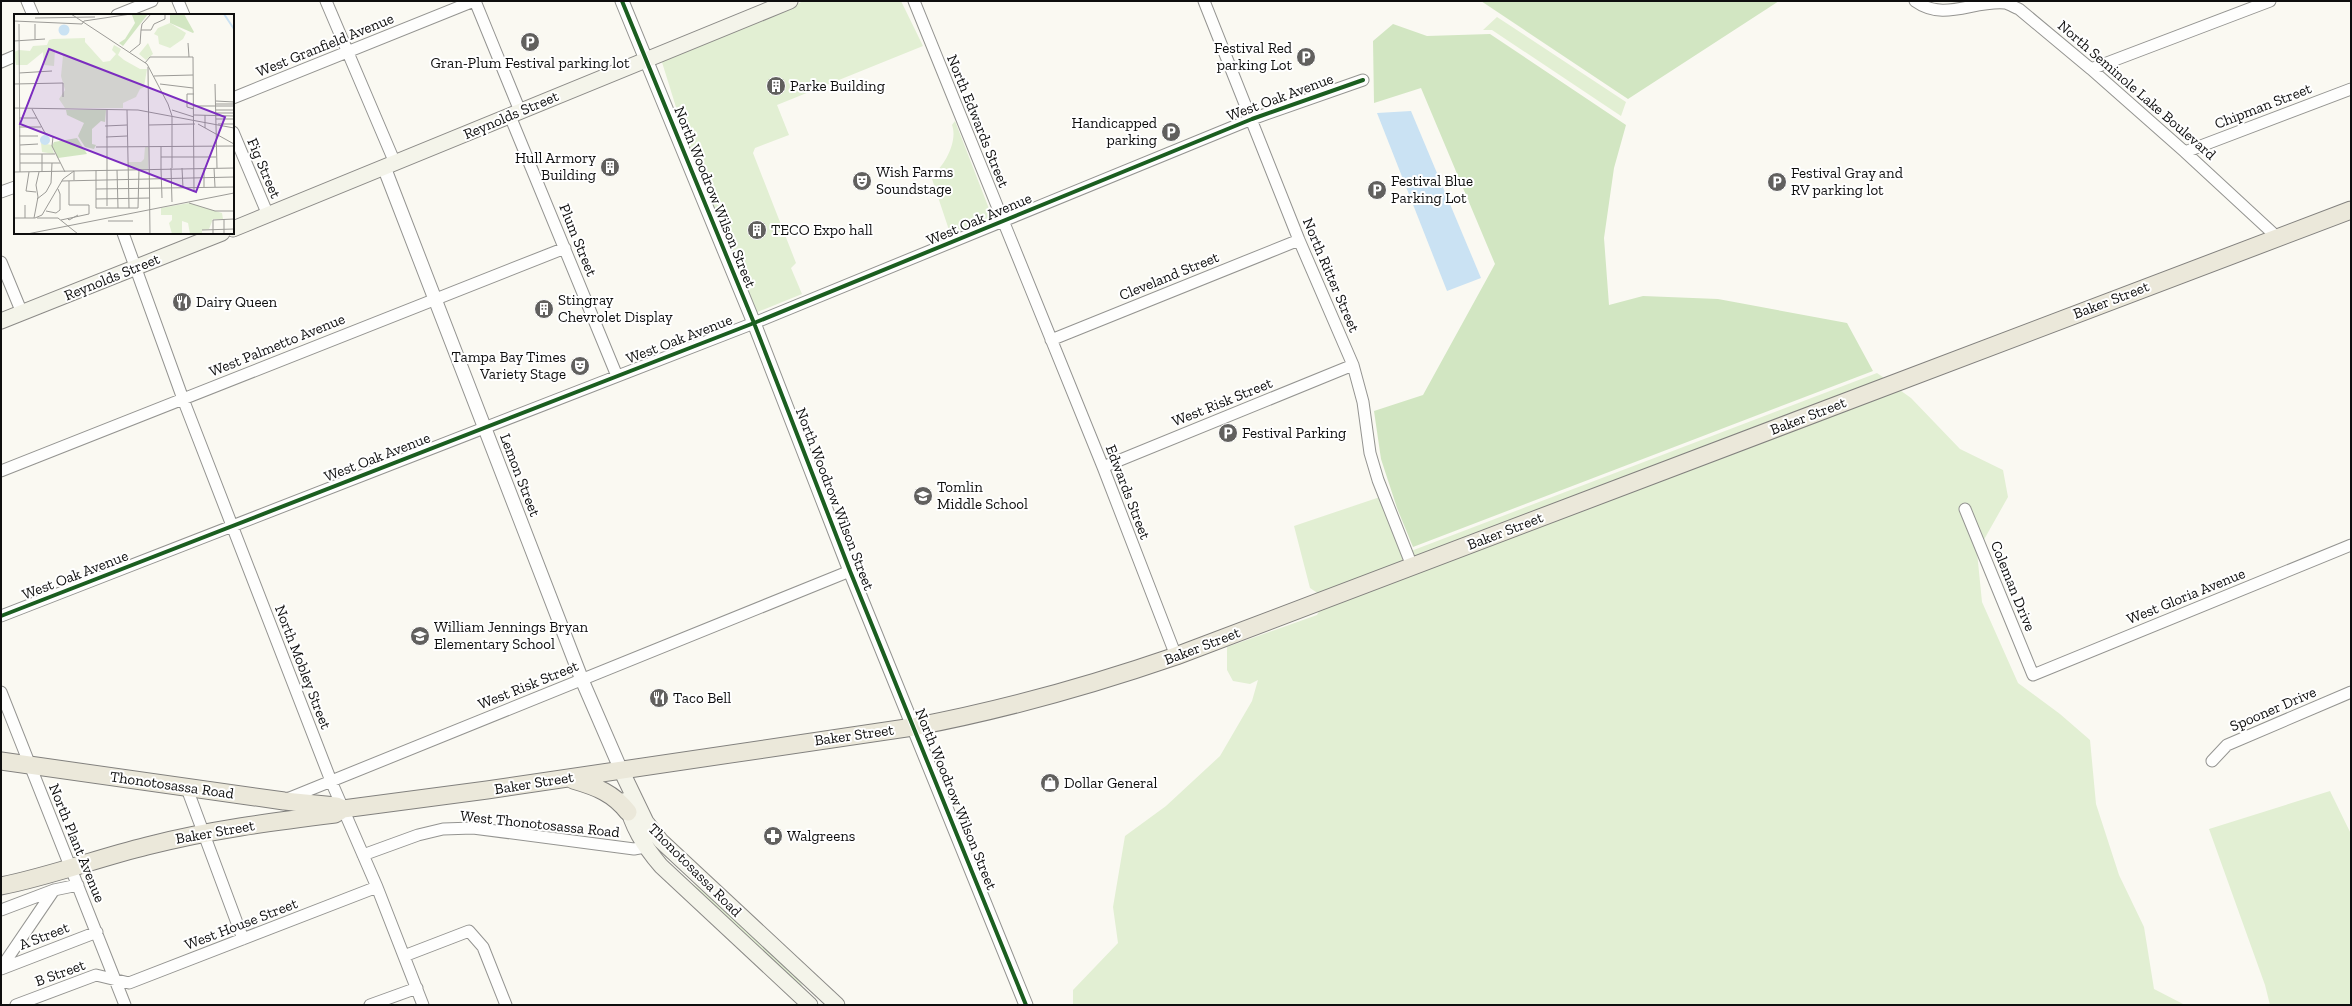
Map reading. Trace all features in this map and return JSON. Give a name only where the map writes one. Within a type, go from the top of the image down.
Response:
[{"type":"main road","name":"Reynolds Street","points":[[234,229],[646,59],[769,5],[790,1]]},
{"type":"main road","name":"Baker Street","points":[[1,886],[145,846],[202,833],[335,814],[343,809],[567,778],[913,727],[975,715],[1046,698],[1109,680],[1176,656],[2351,210]]},
{"type":"main road","name":"Reynolds Street","points":[[1,321],[220,234]]},
{"type":"main road","name":"Thonotosassa Road","points":[[1,761],[284,801],[336,806],[343,809]]},
{"type":"main road","name":"Thonotosassa Road","points":[[621,770],[628,812],[645,846],[661,866],[810,1005]]},
{"type":"main road","name":"Thonotosassa Road","points":[[621,770],[646,822],[680,859],[837,1005]]},
{"type":"main road","points":[[567,778],[601,788],[618,800],[628,812]]},
{"type":"main road","points":[[646,822],[645,846],[680,859]]},
{"type":"street","points":[[27,1],[33,14]]},
{"type":"street","points":[[120,14],[152,1]]},
{"type":"street","points":[[178,1],[184,14]]},
{"type":"street","points":[[326,1],[347,52],[389,165]]},
{"type":"street","name":"West Granfield Avenue","points":[[234,98],[474,1]]},
{"type":"street","name":"Plum Street","points":[[474,1],[565,248],[617,376]]},
{"type":"street","name":"North Woodrow Wilson Street","points":[[622,1],[754,323],[850,571],[1026,1005]]},
{"type":"street","name":"North Edwards Street","points":[[914,1],[1002,222],[1051,340]]},
{"type":"street","name":"North Ritter Street","points":[[1204,1],[1299,240],[1353,365],[1363,402],[1370,453],[1376,473],[1412,566]]},
{"type":"street","name":"North Seminole Lake Boulevard","points":[[1915,1],[1924,7],[1936,10],[1949,10],[1990,3],[2005,3],[2030,17],[2185,152],[2277,237]]},
{"type":"street","points":[[2091,69],[2270,1]]},
{"type":"street","points":[[1,62],[14,56]]},
{"type":"street","name":"West Oak Avenue","points":[[1,616],[754,323],[1252,119],[1363,80]]},
{"type":"street","name":"Chipman Street","points":[[2185,152],[2351,89]]},
{"type":"street","name":"Fig Street","points":[[234,134],[268,214]]},
{"type":"street","name":"Lemon Street","points":[[389,165],[434,299],[582,680],[621,770]]},
{"type":"street","points":[[1,192],[14,187]]},
{"type":"street","name":"North Mobley Street","points":[[123,234],[137,268],[183,399],[331,781],[377,888],[423,1005]]},
{"type":"street","name":"Cleveland Street","points":[[1051,340],[1299,240]]},
{"type":"street","name":"West Palmetto Avenue","points":[[1,471],[565,248]]},
{"type":"street","points":[[1,262],[22,313]]},
{"type":"street","name":"Edwards Street","points":[[1051,340],[1103,467],[1176,656]]},
{"type":"street","name":"West Risk Street","points":[[1103,467],[1353,365]]},
{"type":"street","name":"Coleman Drive","points":[[1965,509],[2033,675]]},
{"type":"street","name":"West Gloria Avenue","points":[[2033,675],[2351,545]]},
{"type":"street","name":"West Risk Street","points":[[284,801],[850,571]]},
{"type":"street","name":"North Plant Avenue","points":[[1,692],[125,1005]]},
{"type":"street","name":"Spooner Drive","points":[[2212,761],[2227,745],[2351,692]]},
{"type":"street","points":[[186,786],[202,833],[243,939]]},
{"type":"street","name":"West Thonotosassa Road","points":[[363,855],[418,835],[443,829],[473,828],[634,849],[645,846]]},
{"type":"street","points":[[1,910],[54,890],[78,885]]},
{"type":"street","name":"West House Street","points":[[115,978],[129,983],[377,888]]},
{"type":"street","points":[[1,968],[54,890]]},
{"type":"street","points":[[404,956],[469,931],[477,938],[483,947],[506,1005]]},
{"type":"street","name":"A Street","points":[[1,968],[97,932]]},
{"type":"street","name":"B Street","points":[[16,1005],[96,975],[115,978]]},
{"type":"street","points":[[370,1005],[417,988]]},
{"type":"green space","points":[[804,1],[901,1],[923,46],[777,105],[789,135],[755,148],[753,153],[796,263],[791,268],[802,294],[755,313],[694,165],[661,59]]},
{"type":"green space","points":[[1481,1],[1779,1],[1628,99]]},
{"type":"green space","points":[[1497,17],[1626,102],[1621,116],[1492,30],[1483,30]]},
{"type":"green space","points":[[1393,24],[1427,36],[1490,34],[1626,125],[1614,168],[1604,238],[1609,305],[1643,296],[1718,299],[1847,323],[1873,371],[1413,547],[1397,508],[1381,459],[1374,411],[1423,395],[1495,264],[1421,88],[1374,103],[1373,41]]},
{"type":"green space","points":[[955,121],[993,219],[951,236],[931,176],[941,166],[949,153],[953,138],[952,125]]},
{"type":"green space","points":[[1877,373],[1887,380],[1415,560],[1411,551]]},
{"type":"green space","points":[[1897,388],[1911,398],[1960,449],[2003,470],[2008,497],[1977,552],[1982,602],[2018,683],[2060,714],[2090,740],[2096,804],[2119,875],[2144,927],[2154,989],[2185,1005],[1073,1005],[1073,990],[1118,943],[1113,907],[1125,836],[1166,806],[1220,756],[1252,701],[1258,680],[1250,684],[1233,681],[1227,670],[1227,647],[1317,615],[1321,607]]},
{"type":"green space","points":[[1380,497],[1406,563],[1319,594],[1310,588],[1294,526]]},
{"type":"green space","points":[[2330,791],[2351,834],[2351,1005],[2270,1005],[2265,985],[2209,829]]},
{"type":"green space","points":[[681,875],[712,898],[792,971],[803,986],[787,977]]},
{"type":"water","points":[[1411,111],[1481,278],[1447,291],[1377,113]]},
{"type":"cycle path","points":[[622,1],[754,323],[850,571],[1026,1005]]},
{"type":"cycle path","points":[[1,616],[754,323],[1252,119],[1363,80]]},
{"type":"place","name":"Gran-Plum Festival parking lot","points":[[530,42]]},
{"type":"place","name":"Festival Red parking Lot","points":[[1306,57]]},
{"type":"place","name":"Parke Building","points":[[776,86]]},
{"type":"place","name":"Handicapped parking","points":[[1171,132]]},
{"type":"place","name":"Hull Armory Building","points":[[610,167]]},
{"type":"place","name":"Wish Farms Soundstage","points":[[862,181]]},
{"type":"place","name":"Festival Gray and RV parking lot","points":[[1777,182]]},
{"type":"place","name":"Festival Blue Parking Lot","points":[[1377,190]]},
{"type":"place","name":"TECO Expo hall","points":[[757,230]]},
{"type":"place","name":"Dairy Queen","points":[[182,302]]},
{"type":"place","name":"Stingray Chevrolet Display","points":[[544,309]]},
{"type":"place","name":"Tampa Bay Times Variety Stage","points":[[580,366]]},
{"type":"place","name":"Festival Parking","points":[[1228,433]]},
{"type":"place","name":"Tomlin Middle School","points":[[923,496]]},
{"type":"place","name":"William Jennings Bryan Elementary School","points":[[420,636]]},
{"type":"place","name":"Taco Bell","points":[[659,698]]},
{"type":"place","name":"Dollar General","points":[[1050,783]]},
{"type":"place","name":"Walgreens","points":[[773,836]]}]
